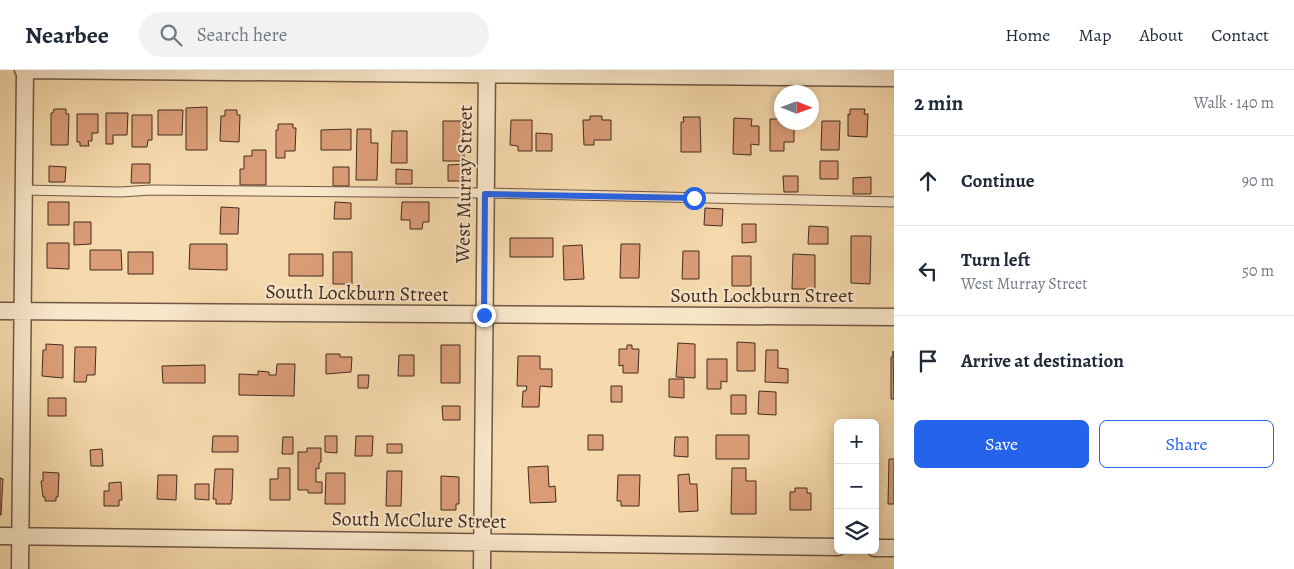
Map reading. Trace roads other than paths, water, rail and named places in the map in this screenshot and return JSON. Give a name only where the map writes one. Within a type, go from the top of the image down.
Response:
[{"type":"street","points":[[20,569],[24,70],[487,72],[894,78]]},
{"type":"street","name":"West Murray Street","points":[[482,569],[487,72]]},
{"type":"street","name":"South Lockburn Street","points":[[0,311],[894,317]]},
{"type":"street","name":"South McClure Street","points":[[0,536],[834,547]]},
{"type":"street","points":[[879,548],[894,548]]},
{"type":"lane","points":[[24,190],[485,194],[894,202]]}]
